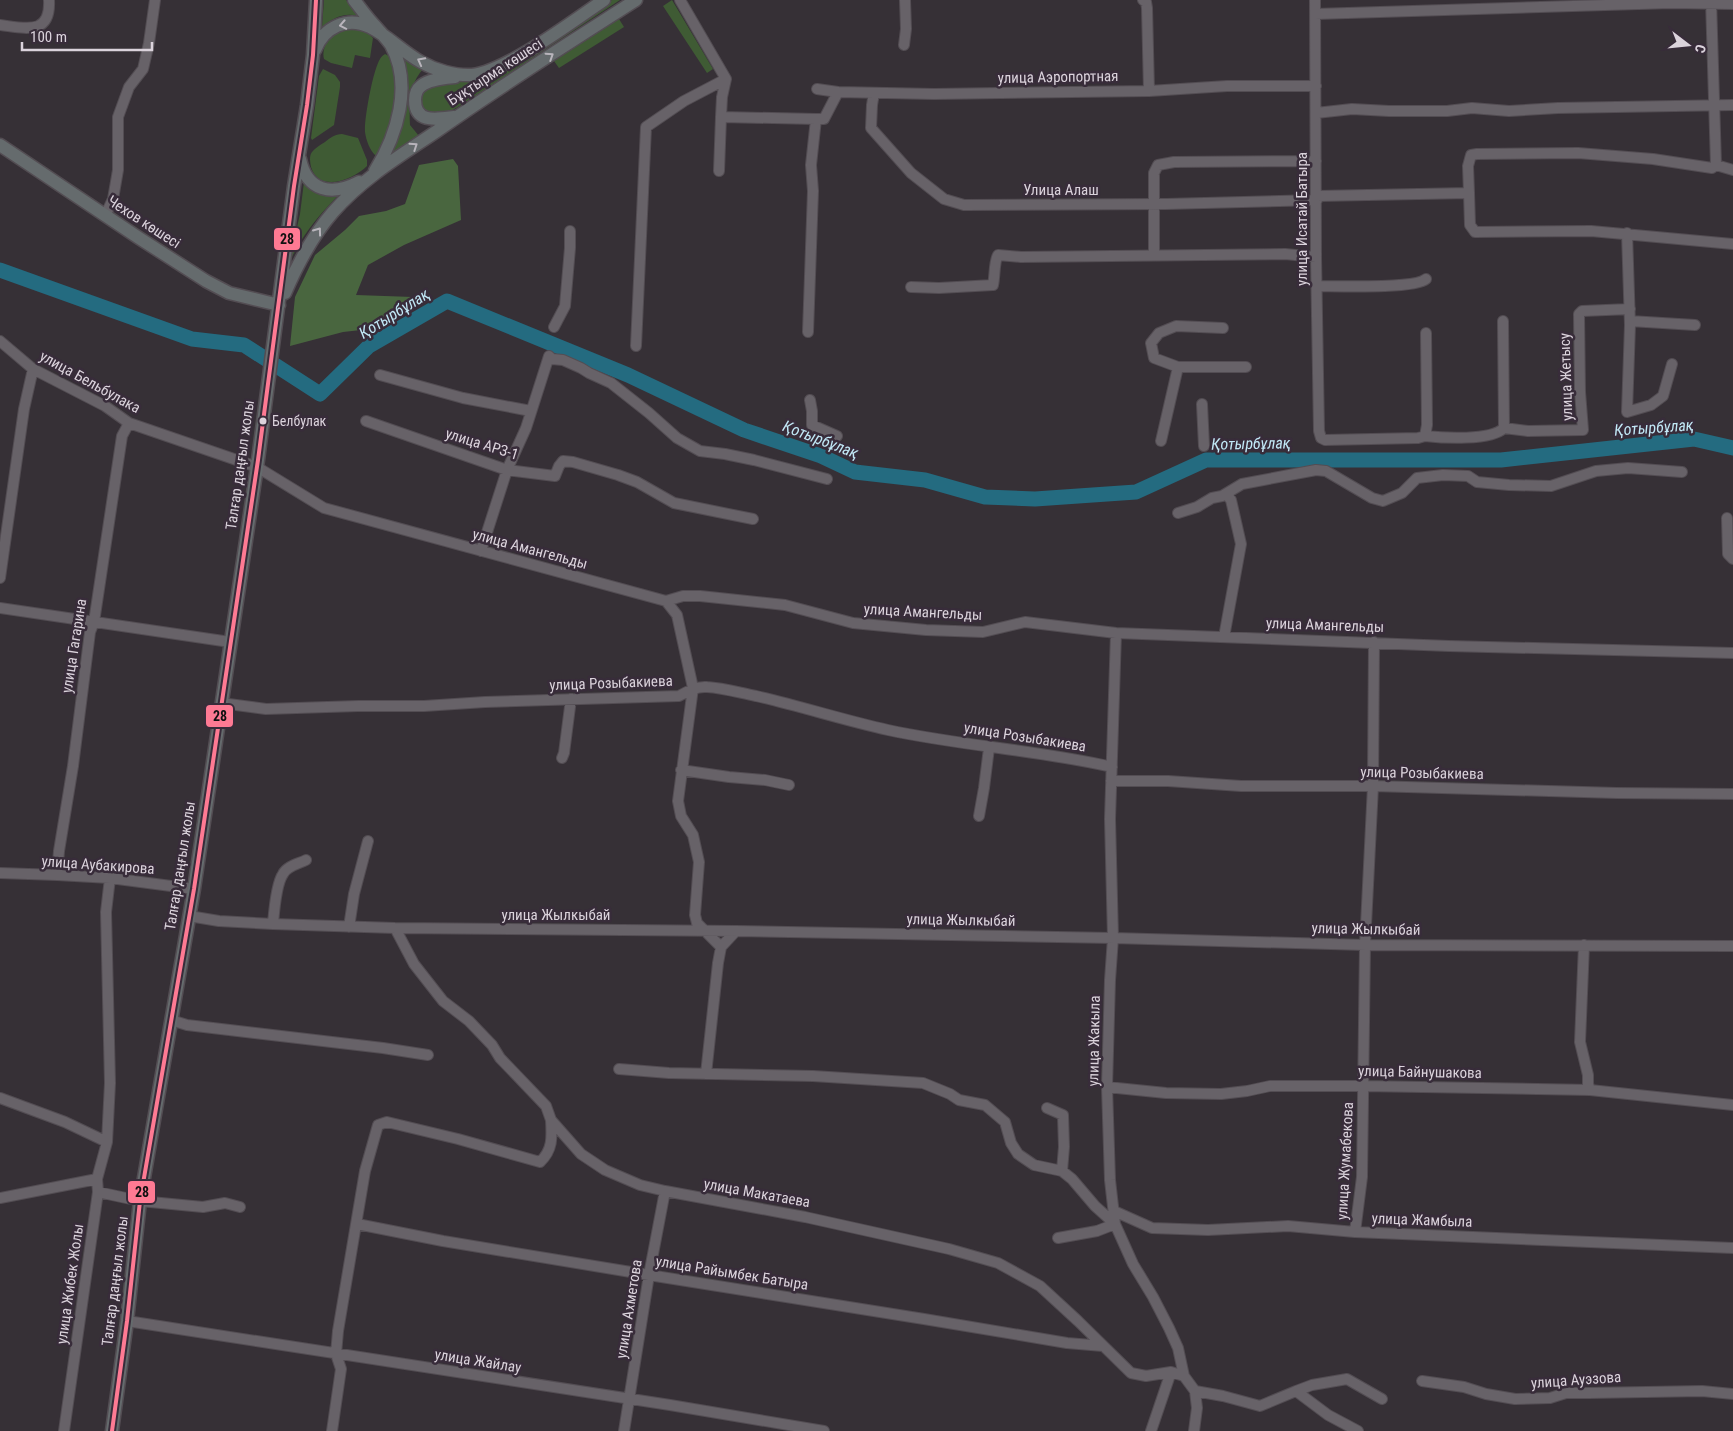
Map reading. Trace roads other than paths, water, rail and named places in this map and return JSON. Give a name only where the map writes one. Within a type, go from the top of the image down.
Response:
[{"type":"main road","name":"Талғар даңғыл жолы","points":[[112,1431],[127,1321],[140,1201],[190,916],[257,467],[307,105],[313,55],[316,0]]},
{"type":"main road","points":[[299,156],[303,170],[310,180],[322,189],[328,191],[349,187],[374,173],[385,154],[394,131],[399,114],[399,64],[385,37],[354,0]]},
{"type":"main road","name":"Бұқтырма көшесі","points":[[385,37],[422,62],[449,73],[472,75],[522,54],[604,0]]},
{"type":"main road","name":"Бұқтырма көшесі","points":[[374,173],[456,117],[636,0]]},
{"type":"main road","points":[[313,55],[321,38],[327,31],[339,24],[363,25],[385,37]]},
{"type":"main road","points":[[456,117],[431,119],[420,115],[415,104],[417,91],[420,86],[438,79],[472,75]]},
{"type":"main road","name":"Чехов көшесі","points":[[0,145],[206,281],[229,293],[279,305]]},
{"type":"main road","name":"Талғар даңғыл жолы","points":[[279,305],[296,266],[321,226],[374,173]]},
{"type":"street","points":[[0,25],[32,28],[41,26],[48,17],[50,0]]},
{"type":"street","points":[[105,216],[114,199],[118,170],[118,117],[129,87],[144,69],[155,0]]},
{"type":"street","points":[[680,0],[726,79],[722,97],[719,171]]},
{"type":"street","points":[[904,45],[906,29],[905,0]]},
{"type":"street","points":[[1143,0],[1146,2],[1147,8],[1149,91]]},
{"type":"street","name":"улица Исатай Батыра","points":[[1315,0],[1319,431],[1321,438],[1325,440],[1418,438],[1425,436]]},
{"type":"street","points":[[1711,2],[1716,165]]},
{"type":"street","points":[[1315,14],[1711,2],[1733,4]]},
{"type":"street","points":[[636,346],[646,126],[684,101],[726,79]]},
{"type":"street","name":"улица Аэропортная","points":[[817,89],[838,92],[934,94],[1149,91],[1227,86],[1316,86]]},
{"type":"street","points":[[721,117],[824,119],[838,92]]},
{"type":"street","name":"Улица Алаш","points":[[874,93],[871,128],[911,173],[944,199],[964,205],[1154,204],[1469,193]]},
{"type":"street","points":[[1316,112],[1352,109],[1447,111],[1472,108],[1509,111],[1558,108],[1733,105]]},
{"type":"street","points":[[808,332],[813,191],[811,165],[816,119]]},
{"type":"street","points":[[1733,170],[1716,165],[1712,168],[1653,159],[1578,153],[1477,154],[1471,155],[1468,166],[1470,225],[1475,232],[1592,231],[1733,244]]},
{"type":"street","points":[[1154,254],[1154,173],[1158,165],[1166,162],[1316,161]]},
{"type":"street","points":[[554,327],[565,306],[570,232]]},
{"type":"street","points":[[1626,233],[1630,309],[1627,412],[1652,405],[1663,396],[1672,364]]},
{"type":"street","points":[[911,287],[940,288],[993,285],[998,254],[1021,257],[1285,254],[1316,257]]},
{"type":"street","points":[[1317,286],[1391,286],[1422,283],[1426,279]]},
{"type":"street","name":"улица Жетысу","points":[[1504,428],[1528,431],[1583,430],[1580,392],[1579,314],[1582,311],[1630,309]]},
{"type":"street","points":[[1426,333],[1427,425],[1425,436],[1476,436],[1499,433],[1504,428],[1503,321]]},
{"type":"street","points":[[1630,321],[1695,325]]},
{"type":"street","points":[[1223,328],[1176,326],[1159,333],[1151,343],[1154,358],[1178,366],[1246,367]]},
{"type":"street","name":"улица Бельбулака","points":[[0,342],[33,369],[105,406],[129,423],[257,467]]},
{"type":"street","points":[[481,552],[507,470],[526,428],[549,356],[552,359],[563,360],[582,368],[611,384],[649,413],[677,438],[700,451],[754,460],[827,478]]},
{"type":"street","points":[[1161,441],[1178,366]]},
{"type":"street","points":[[0,578],[24,409],[33,369]]},
{"type":"street","points":[[380,375],[463,398],[531,411]]},
{"type":"street","points":[[810,400],[812,425],[837,436]]},
{"type":"street","points":[[1202,404],[1204,446]]},
{"type":"street","name":"улица АРЗ-1","points":[[366,421],[507,470],[554,476],[564,461],[573,462],[618,474],[674,503],[753,519]]},
{"type":"street","name":"улица Гагарина","points":[[58,874],[59,851],[73,766],[90,632],[94,622],[122,436],[129,423]]},
{"type":"street","name":"улица Амангельды","points":[[257,467],[324,508],[666,602],[683,596],[700,596],[785,605],[853,623],[926,630],[982,632],[1025,622],[1116,633],[1449,646],[1733,653]]},
{"type":"street","points":[[1178,513],[1226,494],[1242,484],[1316,470],[1326,471],[1372,498],[1383,501],[1402,493],[1417,478],[1442,475],[1468,476],[1477,482],[1551,486],[1596,471],[1628,468],[1682,472]]},
{"type":"street","points":[[1224,637],[1241,544],[1230,500],[1226,494]]},
{"type":"street","points":[[1727,518],[1728,554],[1733,559]]},
{"type":"street","points":[[666,602],[677,615],[693,688],[678,801],[681,816],[693,835],[699,862],[695,915],[697,923],[721,948]]},
{"type":"street","points":[[0,608],[230,642]]},
{"type":"street","name":"улица Жакыла","points":[[1116,633],[1110,819],[1113,938],[1107,1087],[1110,1180],[1114,1224],[1132,1264],[1153,1297],[1169,1328],[1178,1348],[1184,1376],[1195,1392]]},
{"type":"street","name":"улица Жумабекова","points":[[1355,1232],[1362,1178],[1365,945],[1373,786],[1374,642]]},
{"type":"street","name":"улица Розыбакиева","points":[[222,703],[266,710],[358,706],[424,706],[485,702],[679,696],[693,688],[705,687],[729,690],[782,702],[889,730],[1112,768]]},
{"type":"street","points":[[562,758],[571,699]]},
{"type":"street","points":[[978,816],[989,748]]},
{"type":"street","points":[[681,770],[765,780],[789,785]]},
{"type":"street","name":"улица Розыбакиева","points":[[1111,781],[1168,781],[1241,786],[1373,786],[1617,793],[1733,794]]},
{"type":"street","points":[[349,927],[354,894],[368,841]]},
{"type":"street","points":[[273,924],[276,898],[282,874],[291,866],[306,860]]},
{"type":"street","name":"улица Аубакирова","points":[[0,873],[58,874],[110,878],[194,889]]},
{"type":"street","name":"улица Жибек Жолы","points":[[64,1431],[98,1192],[97,1179],[107,1142],[110,1082],[106,912],[110,878]]},
{"type":"street","name":"улица Жылкыбай","points":[[190,916],[219,921],[395,928],[736,931],[1365,945],[1733,946]]},
{"type":"street","name":"улица Макатаева","points":[[395,928],[414,964],[443,1001],[469,1021],[492,1045],[500,1058],[546,1106],[551,1120],[581,1154],[605,1170],[640,1185],[664,1191],[805,1217],[949,1249],[998,1263],[1040,1286],[1131,1373],[1146,1376],[1171,1372],[1184,1376]]},
{"type":"street","points":[[706,1074],[716,972],[721,948],[736,931]]},
{"type":"street","points":[[1584,945],[1580,1042],[1590,1090]]},
{"type":"street","points":[[171,1020],[187,1025],[428,1055]]},
{"type":"street","points":[[619,1069],[706,1074],[813,1076],[923,1083],[950,1094],[959,1100],[985,1105],[1005,1122],[1011,1143],[1018,1154],[1034,1165],[1062,1171],[1072,1179],[1095,1206],[1114,1224],[1097,1231],[1058,1238]]},
{"type":"street","name":"улица Байнушакова","points":[[1107,1087],[1166,1093],[1221,1094],[1270,1086],[1590,1090],[1733,1105]]},
{"type":"street","points":[[0,1098],[95,1134],[107,1142]]},
{"type":"street","points":[[1048,1108],[1063,1115],[1064,1147],[1062,1171]]},
{"type":"street","points":[[332,1431],[341,1369],[336,1354],[338,1331],[365,1171],[378,1125],[388,1122],[540,1162],[548,1155],[552,1137],[551,1120]]},
{"type":"street","points":[[0,1198],[97,1179]]},
{"type":"street","name":"улица Ахметова","points":[[624,1431],[664,1191]]},
{"type":"street","points":[[98,1192],[140,1201],[204,1207],[225,1204],[240,1207]]},
{"type":"street","name":"улица Жамбыла","points":[[1114,1211],[1152,1228],[1208,1230],[1288,1226],[1355,1232],[1733,1248]]},
{"type":"street","name":"улица Райымбек Батыра","points":[[357,1224],[443,1241],[649,1276],[1067,1343],[1103,1346]]},
{"type":"street","name":"улица Жайлау","points":[[127,1321],[670,1405],[824,1431]]},
{"type":"street","points":[[1151,1431],[1171,1372]]},
{"type":"street","points":[[1194,1431],[1197,1408],[1195,1392],[1223,1396],[1260,1406],[1312,1386],[1347,1379],[1382,1399]]},
{"type":"street","name":"улица Ауэзова","points":[[1422,1381],[1464,1387],[1486,1394],[1515,1399],[1550,1398],[1566,1393],[1589,1392],[1702,1390],[1733,1394]]},
{"type":"street","points":[[1296,1391],[1328,1415],[1358,1431]]},
{"type":"waterway","name":"Қотырбұлақ","points":[[0,270],[192,339],[244,345],[320,394],[369,346],[447,301],[628,375],[744,430],[821,456],[855,472],[925,480],[985,497],[1035,499],[1136,492],[1206,460],[1501,460],[1694,439],[1733,448]]},
{"type":"place","name":"Белбулак","points":[[263,421]]}]
